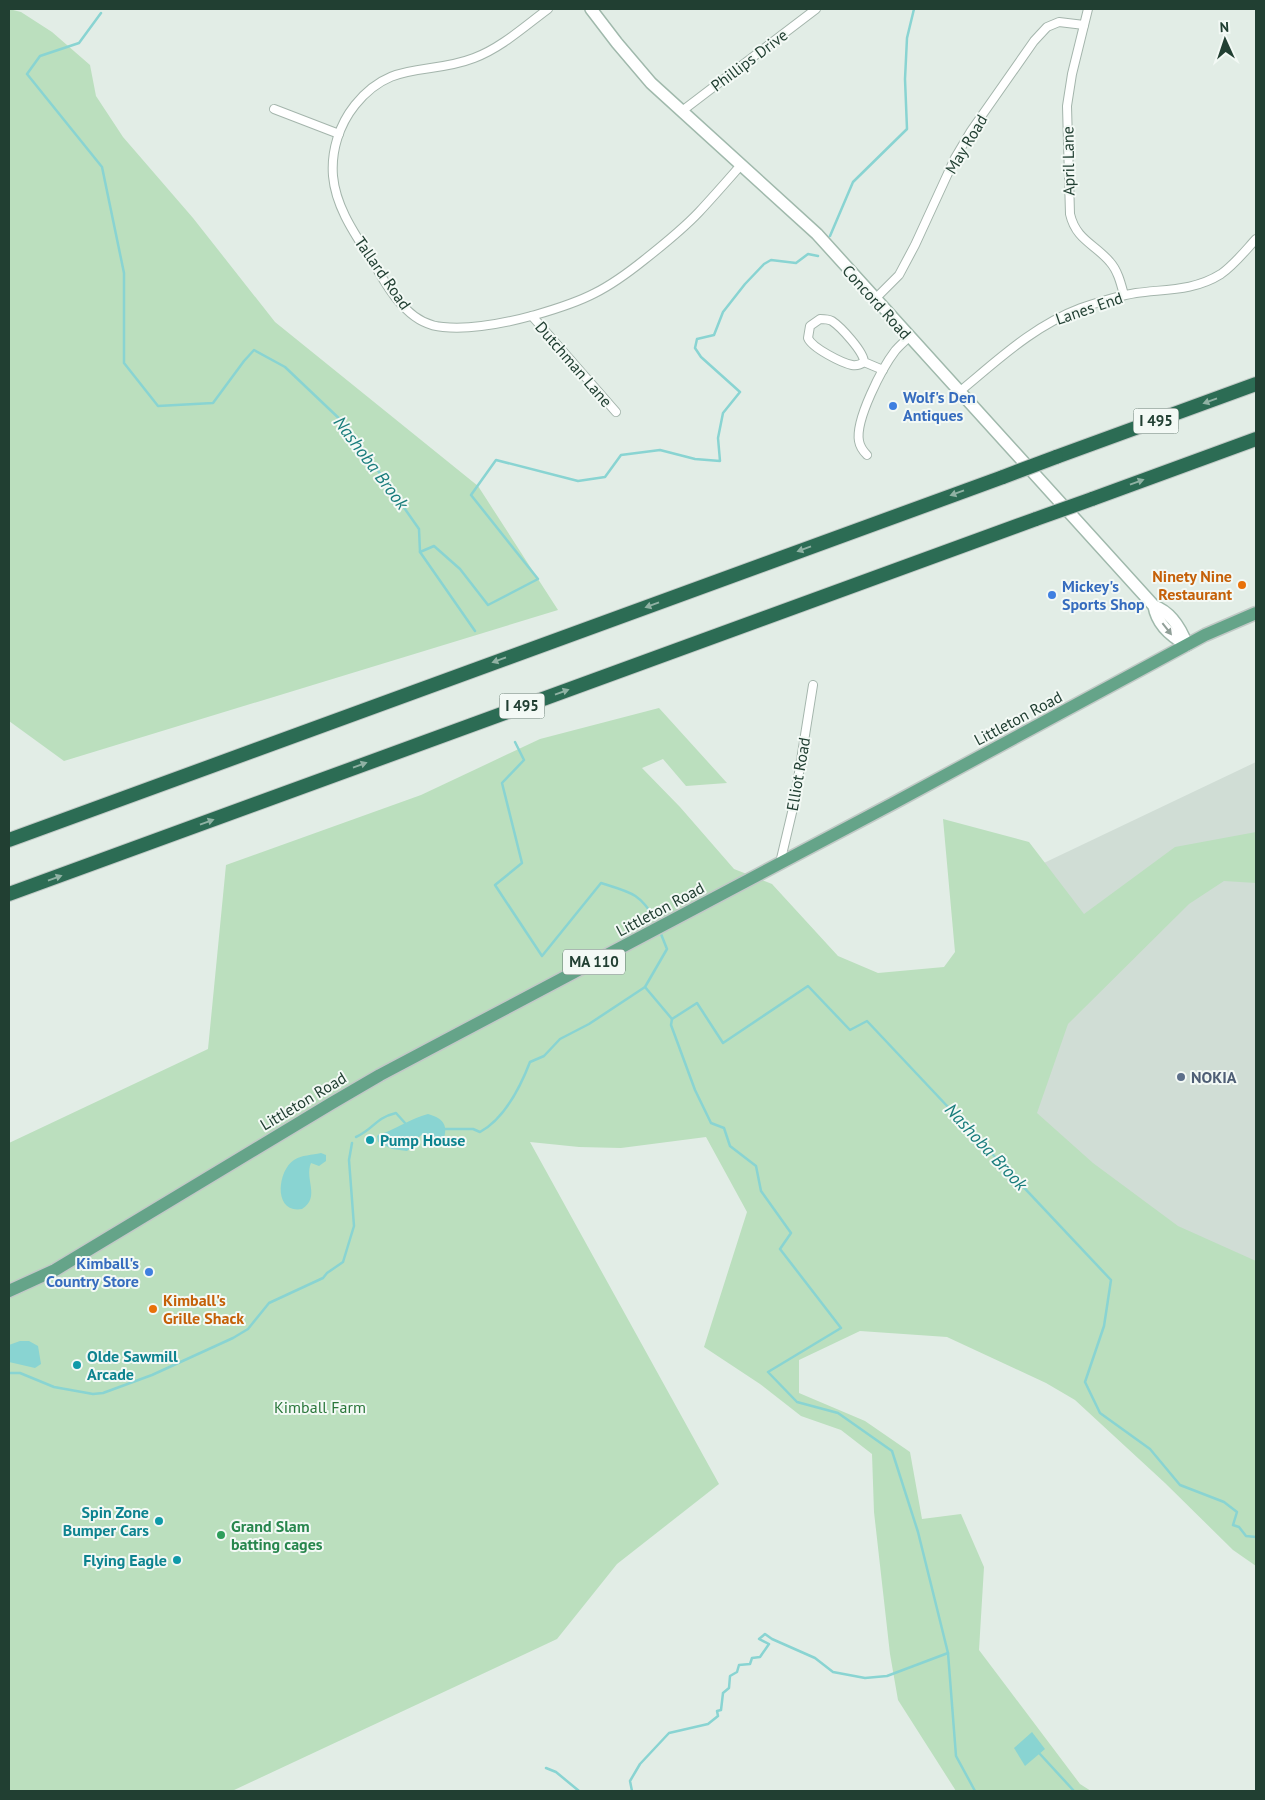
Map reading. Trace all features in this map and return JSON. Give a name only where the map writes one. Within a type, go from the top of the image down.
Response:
[{"type":"highway","name":"I 495","points":[[9,840],[1256,384]]},
{"type":"highway","name":"I 495","points":[[9,894],[1256,439]]},
{"type":"main road","name":"Concord Road","points":[[591,9],[638,69],[817,234],[1154,606],[1164,610],[1183,632],[1187,645]]},
{"type":"main road","name":"Littleton Road","points":[[9,1291],[55,1270],[372,1079],[1206,634],[1256,613]]},
{"type":"street","name":"Tallard Road","points":[[548,9],[504,41],[474,58],[446,65],[412,70],[381,82],[355,104],[346,118],[333,156],[333,178],[338,200],[354,232],[385,282],[404,308],[425,323],[443,327],[483,326],[519,320],[559,308],[595,294],[624,275],[686,224],[741,165]]},
{"type":"street","name":"Phillips Drive","points":[[682,111],[816,9]]},
{"type":"street","name":"April Lane","points":[[1088,9],[1072,74],[1067,106],[1070,214],[1080,236],[1114,267],[1124,295]]},
{"type":"street","name":"May Road","points":[[874,299],[899,275],[916,245],[955,158],[971,131],[1034,41],[1047,27],[1059,22],[1084,25]]},
{"type":"street","points":[[274,109],[339,134]]},
{"type":"street","name":"Lanes End","points":[[959,392],[1041,326],[1080,308],[1124,295],[1183,289],[1203,283],[1223,272],[1256,239]]},
{"type":"street","name":"Dutchman Lane","points":[[532,316],[616,412]]},
{"type":"street","points":[[820,319],[832,322],[860,351],[864,362],[861,365],[853,365],[816,348],[808,338],[810,326],[820,319]]},
{"type":"street","points":[[867,455],[859,442],[864,412],[883,370],[896,349],[909,337]]},
{"type":"street","points":[[864,362],[883,370]]},
{"type":"street","name":"Elliot Road","points":[[780,863],[794,804],[813,685]]},
{"type":"shaded area","points":[[1256,762],[1256,1387],[906,986],[967,979],[968,899]]},
{"type":"green space","points":[[9,9],[21,12],[52,32],[90,65],[96,96],[123,137],[193,218],[275,322],[478,486],[558,610],[64,761],[9,721]]},
{"type":"green space","name":"Kimball Farm","points":[[659,708],[727,783],[686,786],[663,759],[642,768],[680,807],[734,869],[772,884],[838,956],[878,973],[944,967],[955,952],[943,819],[1029,842],[1084,914],[1175,847],[1256,832],[1256,883],[1224,881],[1189,904],[1068,1024],[1037,1113],[1093,1163],[1178,1226],[1256,1261],[1256,1566],[1233,1550],[1165,1483],[1075,1400],[1046,1383],[947,1337],[860,1331],[799,1360],[799,1393],[865,1421],[910,1452],[922,1519],[961,1514],[984,1567],[979,1650],[1080,1784],[1091,1791],[956,1791],[898,1700],[890,1654],[874,1512],[872,1454],[841,1430],[801,1416],[760,1384],[704,1347],[747,1212],[706,1137],[621,1148],[579,1147],[530,1142],[719,1484],[617,1564],[557,1639],[232,1791],[9,1791],[9,1143],[208,1049],[226,865],[421,795],[540,739]]},
{"type":"water","points":[[428,1114],[438,1118],[444,1124],[445,1132],[442,1144],[434,1145],[422,1135],[407,1151],[392,1149],[378,1142],[377,1136]]},
{"type":"water","points":[[321,1153],[326,1155],[326,1161],[319,1166],[311,1163],[309,1169],[311,1193],[308,1204],[302,1209],[293,1209],[286,1205],[282,1199],[281,1182],[288,1165],[300,1157]]},
{"type":"water","points":[[20,1341],[29,1341],[38,1346],[41,1364],[35,1368],[9,1362],[9,1345]]},
{"type":"water","points":[[1032,1732],[1045,1749],[1025,1766],[1014,1748]]},
{"type":"waterway","points":[[830,236],[853,182],[907,129],[905,79],[907,38],[914,9]]},
{"type":"waterway","points":[[101,13],[79,43],[40,56],[27,74],[102,167],[124,273],[124,363],[158,406],[213,403],[254,350],[285,367],[346,425],[419,529],[420,552],[475,631]]},
{"type":"waterway","points":[[420,552],[434,546],[460,569],[488,605],[538,579],[471,495],[496,460],[578,481],[605,477],[621,455],[660,450],[695,459],[720,461],[718,438],[723,413],[740,392],[701,357],[695,348],[697,339],[714,335],[723,312],[764,264],[771,260],[796,263],[808,254],[818,256]]},
{"type":"waterway","name":"Nashoba Brook","points":[[515,742],[524,760],[502,783],[522,863],[495,885],[542,956],[601,883],[632,894],[644,903],[655,919]]},
{"type":"waterway","name":"Nashoba Brook","points":[[661,934],[667,949],[645,987],[672,1019],[697,1003],[723,1043],[808,986],[850,1030],[867,1021],[1111,1280],[1104,1326],[1085,1382],[1100,1413],[1150,1449],[1180,1485],[1224,1502],[1237,1512],[1233,1525],[1239,1527],[1246,1536],[1256,1537]]},
{"type":"waterway","points":[[444,1129],[473,1129],[480,1132],[489,1126],[511,1102],[530,1062],[544,1056],[560,1039],[589,1024],[645,987]]},
{"type":"waterway","points":[[672,1019],[671,1025],[695,1090],[711,1123],[724,1128],[730,1146],[756,1166],[761,1191],[791,1233],[780,1249],[841,1328],[768,1372],[797,1402],[838,1413],[892,1451],[918,1532],[948,1653],[956,1756],[975,1791]]},
{"type":"waterway","points":[[356,1137],[389,1115],[396,1113],[405,1123]]},
{"type":"waterway","points":[[9,1373],[20,1373],[54,1387],[93,1394],[103,1393],[152,1375],[233,1338],[248,1329],[269,1303],[323,1278],[343,1262],[354,1226],[349,1160],[352,1143]]},
{"type":"waterway","points":[[632,1791],[630,1781],[640,1764],[669,1733],[708,1724],[718,1716],[717,1711],[721,1710],[723,1693],[729,1688],[730,1676],[737,1672],[739,1665],[750,1664],[752,1658],[760,1657],[769,1644],[759,1639],[765,1634],[815,1658],[833,1672],[865,1678],[887,1676],[948,1653]]},
{"type":"waterway","points":[[1040,1754],[1074,1791]]},
{"type":"waterway","points":[[546,1768],[556,1772],[579,1791]]},
{"type":"place","name":"Wolf's Den Antiques","points":[[893,406]]},
{"type":"place","name":"Ninety Nine Restaurant","points":[[1242,585]]},
{"type":"place","name":"Mickey's Sports Shop","points":[[1052,595]]},
{"type":"place","name":"NOKIA","points":[[1181,1077]]},
{"type":"place","name":"Pump House","points":[[370,1140]]},
{"type":"place","name":"Kimball's Country Store","points":[[149,1272]]},
{"type":"place","name":"Kimball's Grille Shack","points":[[153,1309]]},
{"type":"place","name":"Olde Sawmill Arcade","points":[[77,1365]]},
{"type":"place","name":"Spin Zone Bumper Cars","points":[[159,1521]]},
{"type":"place","name":"Grand Slam batting cages","points":[[221,1535]]},
{"type":"place","name":"Flying Eagle","points":[[177,1560]]}]
